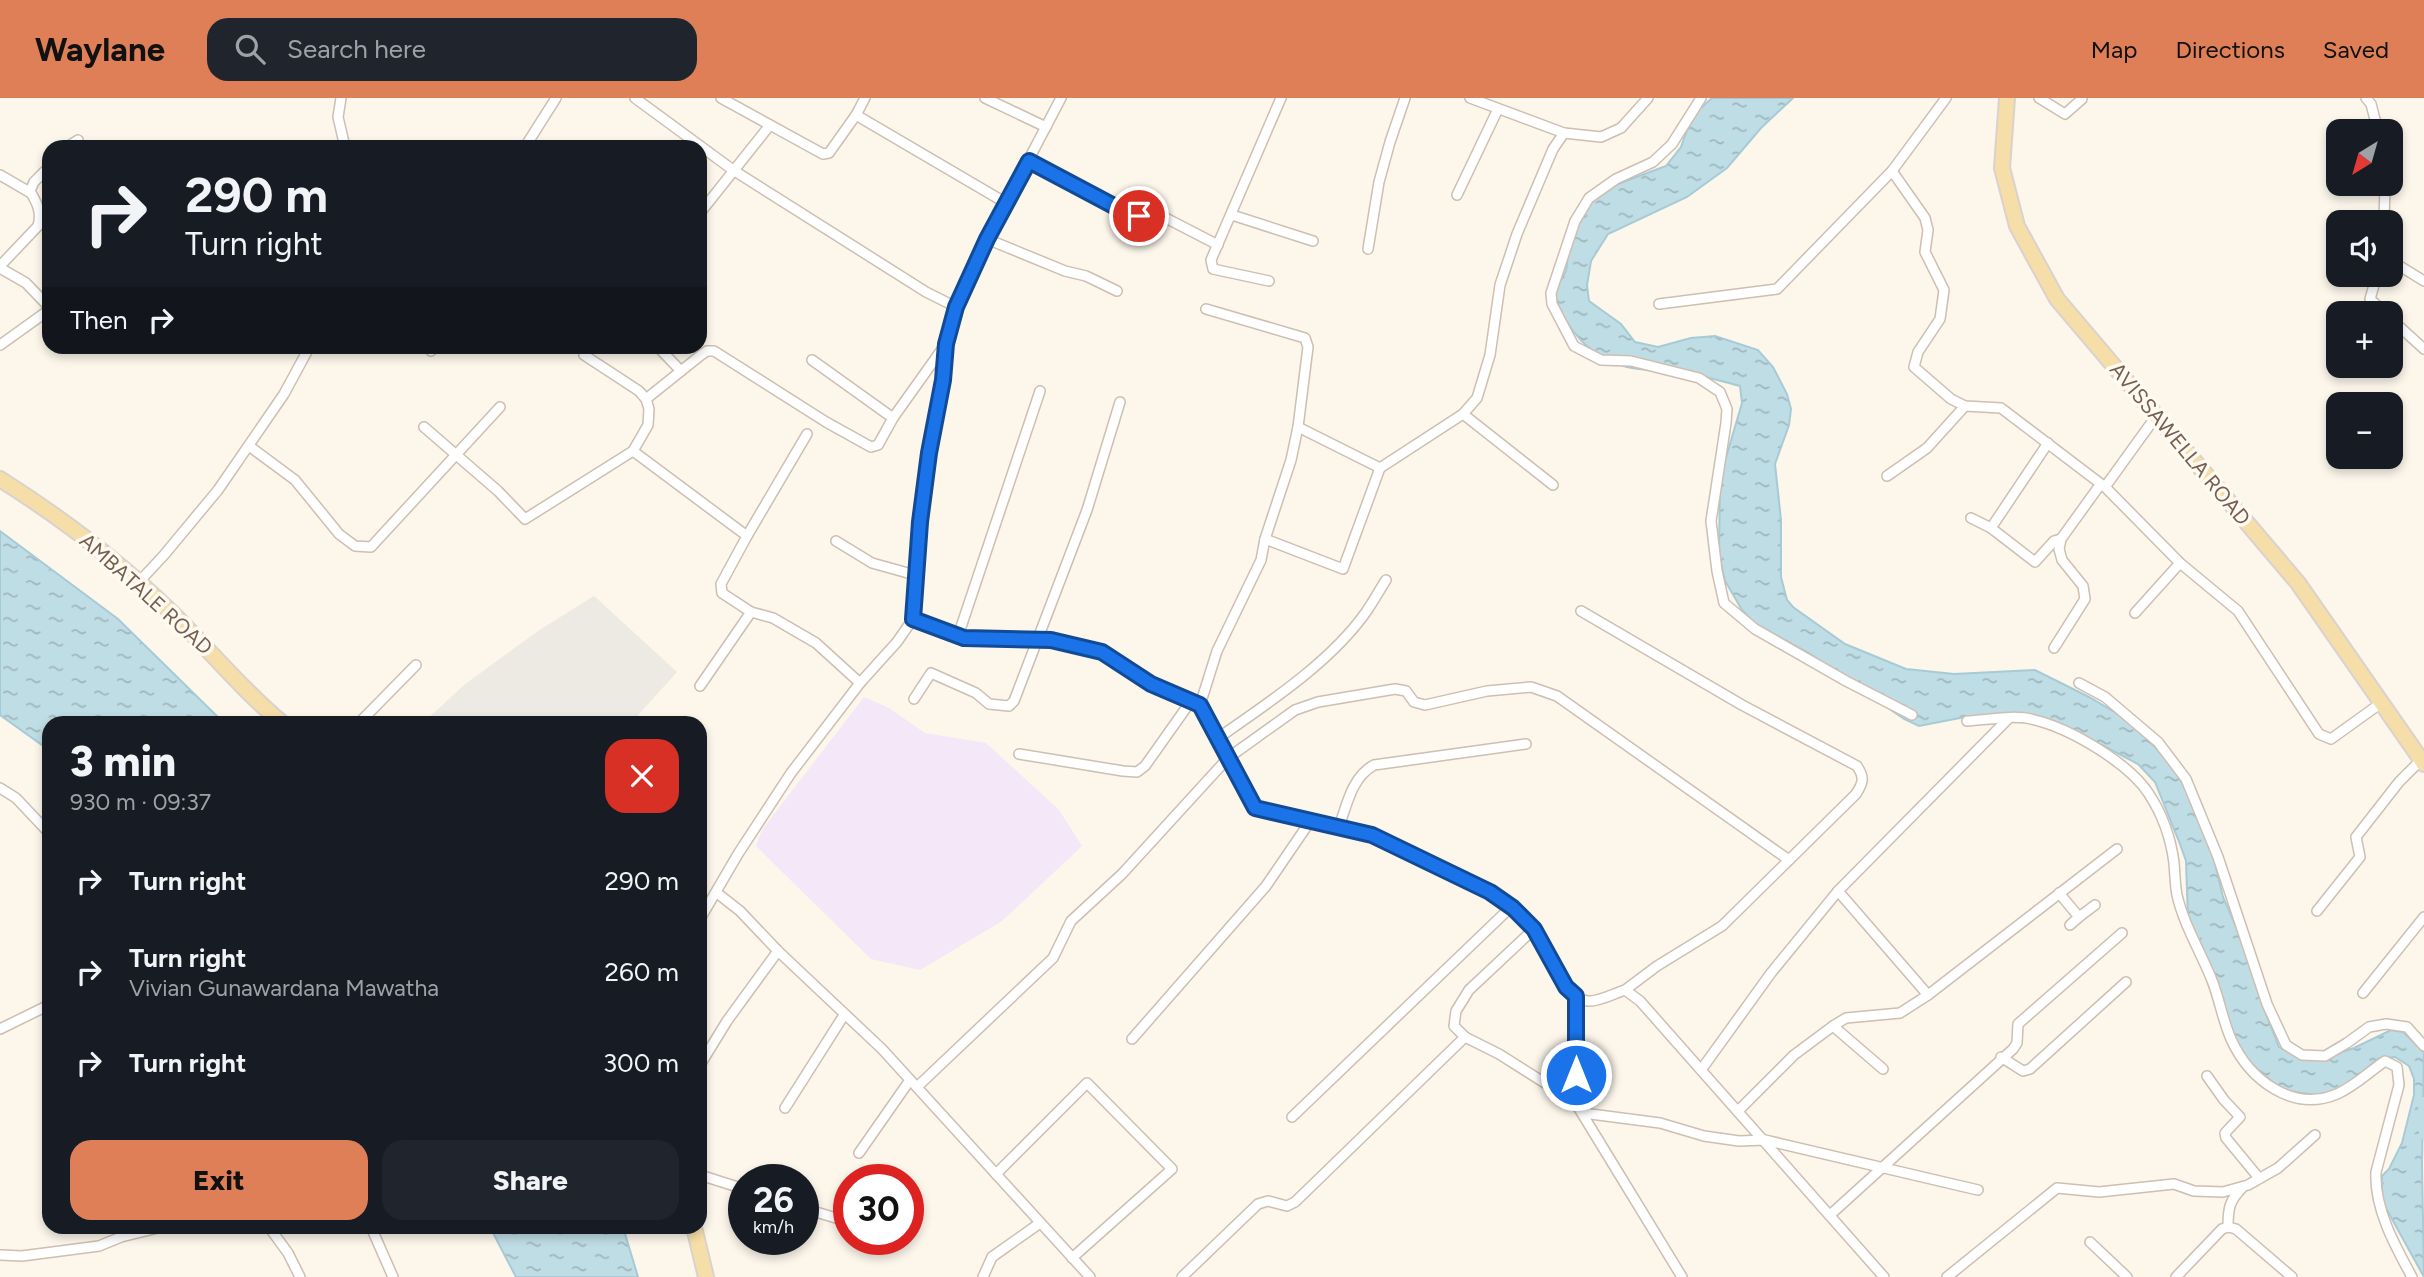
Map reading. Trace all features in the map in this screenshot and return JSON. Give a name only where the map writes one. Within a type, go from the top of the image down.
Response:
[{"type":"main road","name":"AVISSAWELLA ROAD","points":[[2007,98],[2002,168],[2017,226],[2057,299],[2298,583],[2422,762]]},
{"type":"main road","name":"AMBATALE ROAD","points":[[0,479],[60,517],[100,548],[172,613],[275,716]]},
{"type":"main road","points":[[696,1234],[706,1277]]},
{"type":"street","points":[[341,98],[338,117],[343,140]]},
{"type":"street","points":[[529,140],[556,98]]},
{"type":"street","points":[[635,98],[692,140]]},
{"type":"street","points":[[720,98],[823,154],[829,153],[865,98]]},
{"type":"street","points":[[985,98],[1046,127]]},
{"type":"street","points":[[707,908],[791,773],[913,619],[916,601],[915,575],[929,453],[943,380],[946,344],[956,307],[987,239],[1062,98]]},
{"type":"street","points":[[1269,281],[1213,269],[1211,260],[1281,98]]},
{"type":"street","points":[[1368,249],[1379,182],[1405,98]]},
{"type":"street","points":[[1470,98],[1564,133],[1601,137],[1621,128],[1648,98]]},
{"type":"street","points":[[1701,98],[1672,144],[1653,162],[1616,179],[1589,198],[1575,221],[1563,253],[1551,293],[1552,304],[1574,346],[1580,351],[1601,360],[1631,361],[1699,378],[1720,392],[1727,409],[1711,521],[1724,603],[1755,629],[1912,715]]},
{"type":"street","points":[[1659,304],[1777,289],[1892,171],[1946,98]]},
{"type":"street","points":[[2039,98],[2065,114],[2082,99]]},
{"type":"street","points":[[2366,98],[2371,104],[2375,119]]},
{"type":"street","points":[[1457,195],[1498,109]]},
{"type":"street","points":[[856,115],[1006,203]]},
{"type":"street","points":[[707,204],[770,125]]},
{"type":"street","points":[[1265,539],[1343,569],[1380,468],[1463,414],[1477,398],[1490,355],[1500,285],[1517,234],[1553,149],[1564,133]]},
{"type":"street","points":[[707,151],[926,292],[956,307]]},
{"type":"street","points":[[1029,161],[1127,213],[1139,216],[1158,214],[1218,245]]},
{"type":"street","points":[[1892,171],[1925,218],[1928,230],[1925,253],[1944,290],[1940,319],[1918,352],[1914,368],[1951,400],[1965,406],[2001,408],[2102,486],[2180,563],[2238,611],[2319,734],[2331,739],[2381,703]]},
{"type":"street","points":[[42,174],[30,191],[41,217],[38,226],[0,267],[26,283],[42,301]]},
{"type":"street","points":[[0,175],[32,193]]},
{"type":"street","points":[[1232,215],[1313,241]]},
{"type":"street","points":[[987,239],[1065,271],[1086,276],[1117,291]]},
{"type":"street","points":[[2403,268],[2424,281]]},
{"type":"street","points":[[1019,754],[1123,771],[1137,772],[1145,766],[1195,703],[1261,560],[1265,539],[1291,460],[1308,347],[1305,338],[1206,309]]},
{"type":"street","points":[[0,345],[42,314]]},
{"type":"street","points":[[2403,330],[2424,349]]},
{"type":"street","points":[[707,351],[714,351],[826,422],[871,447],[876,447],[893,418],[946,344]]},
{"type":"street","points":[[138,583],[218,490],[284,394],[306,354]]},
{"type":"street","points":[[665,354],[681,371]]},
{"type":"street","points":[[646,399],[703,354]]},
{"type":"street","points":[[424,427],[498,491],[525,519],[633,452],[648,425],[649,409],[646,399],[639,391],[584,355]]},
{"type":"street","points":[[812,360],[893,418]]},
{"type":"street","points":[[958,636],[1040,391]]},
{"type":"street","points":[[914,699],[931,673],[975,693],[989,704],[1009,706],[1014,701],[1087,510],[1121,402]]},
{"type":"street","points":[[1887,476],[1927,448],[1965,406]]},
{"type":"street","points":[[249,446],[295,480],[339,534],[355,546],[372,547],[500,407]]},
{"type":"street","points":[[1463,414],[1553,485]]},
{"type":"street","points":[[2054,648],[2085,599],[2083,586],[2062,560],[2059,549],[2061,538],[2157,415]]},
{"type":"street","points":[[1298,426],[1380,468]]},
{"type":"street","points":[[807,434],[721,584],[722,593],[751,612],[773,618],[816,643],[860,683]]},
{"type":"street","points":[[1991,528],[2048,443]]},
{"type":"street","points":[[633,452],[747,536]]},
{"type":"street","points":[[1971,518],[1991,528],[2035,562],[2054,541],[2061,538]]},
{"type":"street","points":[[836,541],[872,563],[915,575]]},
{"type":"street","points":[[2135,613],[2180,563]]},
{"type":"street","points":[[1218,738],[1270,702],[1337,646],[1365,614],[1386,580]]},
{"type":"street","points":[[913,619],[964,638],[1039,639],[1102,652],[1151,684],[1195,703],[1218,738],[1255,808],[1372,835],[1490,892],[1534,929],[1566,987],[1576,996],[1589,1001],[1625,990],[1657,966],[1722,926],[1856,794],[1863,783],[1857,766],[1742,705],[1581,611]]},
{"type":"street","points":[[700,686],[751,612]]},
{"type":"street","points":[[366,716],[416,665]]},
{"type":"street","points":[[2079,683],[2105,697],[2158,742],[2186,779],[2218,857],[2267,1003],[2286,1045],[2302,1055],[2325,1056],[2369,1027],[2386,1024],[2407,1027],[2424,1046]]},
{"type":"street","points":[[859,1153],[913,1084],[1053,958],[1071,921],[1122,874],[1228,758],[1296,710],[1318,702],[1395,689],[1406,691],[1414,702],[1425,705],[1488,691],[1531,687],[1557,696],[1789,860]]},
{"type":"street","points":[[1701,1070],[1771,973],[1838,891],[2009,718]]},
{"type":"street","points":[[1966,721],[2033,719],[2057,727],[2128,770],[2149,793],[2170,839],[2177,894],[2192,939],[2213,982],[2232,1041],[2247,1065],[2263,1082],[2288,1096],[2319,1098],[2336,1094],[2360,1081],[2385,1061],[2397,1067],[2399,1085],[2376,1172],[2375,1187],[2399,1253],[2412,1277]]},
{"type":"street","points":[[1339,827],[1356,781],[1365,770],[1374,765],[1527,744]]},
{"type":"street","points":[[2318,911],[2360,857],[2356,837],[2399,782],[2422,762]]},
{"type":"street","points":[[0,788],[16,798],[42,826]]},
{"type":"street","points":[[1132,1039],[1266,886],[1311,820]]},
{"type":"street","points":[[1739,1110],[1794,1055],[1833,1026],[1846,1018],[1900,1013],[1928,995],[2117,849]]},
{"type":"street","points":[[1838,891],[1928,995]]},
{"type":"street","points":[[716,893],[740,911],[778,951],[882,1049],[1090,1277]]},
{"type":"street","points":[[2059,893],[2080,917]]},
{"type":"street","points":[[2070,925],[2095,905]]},
{"type":"street","points":[[1292,1117],[1511,907]]},
{"type":"street","points":[[2363,993],[2424,917]]},
{"type":"street","points":[[1534,929],[1469,990],[1456,1010],[1454,1026],[1465,1037],[1499,1054],[1576,1102],[1682,1277]]},
{"type":"street","points":[[1830,1215],[2017,1043],[2018,1024],[2122,933]]},
{"type":"street","points":[[707,1053],[727,1020],[778,951]]},
{"type":"street","points":[[2001,1057],[2023,1071],[2030,1069],[2126,982]]},
{"type":"street","points":[[1625,990],[1640,1001],[1739,1110],[1884,1277]]},
{"type":"street","points":[[1576,996],[1576,1102]]},
{"type":"street","points":[[0,1029],[42,1008]]},
{"type":"street","points":[[785,1108],[844,1015]]},
{"type":"street","points":[[1833,1026],[1884,1069]]},
{"type":"street","points":[[1182,1277],[1258,1204],[1268,1202],[1291,1205],[1465,1037]]},
{"type":"street","points":[[2207,1076],[2240,1117],[2225,1133],[2226,1138],[2259,1178]]},
{"type":"street","points":[[996,1174],[1087,1083],[1172,1169],[1072,1258]]},
{"type":"street","points":[[1583,1113],[1660,1123],[1704,1136],[1739,1141],[1765,1140],[1978,1191]]},
{"type":"street","points":[[1947,1277],[2057,1188],[2099,1192],[2174,1184],[2194,1191],[2223,1192],[2244,1186],[2278,1168],[2315,1135]]},
{"type":"street","points":[[707,1177],[728,1184]]},
{"type":"street","points":[[2228,1227],[2231,1199],[2244,1186]]},
{"type":"street","points":[[983,1277],[992,1257],[1040,1223]]},
{"type":"street","points":[[2176,1277],[2222,1229],[2228,1227],[2236,1229],[2292,1277]]},
{"type":"street","points":[[0,1255],[22,1256],[99,1246],[133,1234]]},
{"type":"street","points":[[274,1234],[300,1277]]},
{"type":"street","points":[[374,1234],[393,1277]]},
{"type":"street","points":[[2090,1242],[2127,1277]]},
{"type":"shaded area","points":[[594,596],[677,672],[637,716],[431,716],[464,685],[538,631]]},
{"type":"shaded area","points":[[864,697],[889,708],[925,733],[986,743],[1059,810],[1082,846],[1002,921],[920,970],[871,959],[756,846],[762,830]]},
{"type":"water","points":[[1712,98],[1793,98],[1761,128],[1727,168],[1687,197],[1608,234],[1591,261],[1587,285],[1589,301],[1621,324],[1635,342],[1658,347],[1691,338],[1715,336],[1758,350],[1773,367],[1787,394],[1791,409],[1789,425],[1775,464],[1781,520],[1781,577],[1787,600],[1793,607],[1845,644],[1906,669],[1954,674],[2035,670],[2131,722],[2171,764],[2195,805],[2212,851],[2223,897],[2247,952],[2279,1047],[2302,1059],[2322,1059],[2354,1048],[2391,1030],[2403,1032],[2424,1052],[2424,1277],[2382,1201],[2382,1176],[2389,1169],[2402,1143],[2414,1095],[2414,1079],[2409,1066],[2395,1057],[2379,1058],[2340,1090],[2316,1095],[2282,1090],[2249,1062],[2228,1025],[2188,919],[2186,861],[2155,782],[2138,764],[2102,745],[2031,716],[1965,717],[1919,726],[1904,719],[1807,652],[1754,623],[1742,610],[1725,581],[1719,555],[1720,478],[1742,403],[1740,386],[1692,374],[1635,369],[1614,363],[1601,357],[1580,340],[1564,318],[1554,292],[1566,271],[1570,238],[1592,202],[1618,184],[1666,166],[1681,147],[1692,116]]},
{"type":"water","points":[[0,531],[118,619],[217,716],[42,716],[42,745],[0,715]]},
{"type":"water","points":[[494,1234],[625,1234],[638,1277],[516,1277]]},
{"type":"waterway","points":[[2423,1102],[2424,1134]]},
{"type":"route","points":[[1139,216],[1127,213],[1029,161],[987,239],[956,307],[946,344],[943,380],[929,453],[920,522],[913,619],[964,638],[1051,640],[1102,652],[1151,684],[1200,705],[1255,808],[1372,835],[1490,892],[1513,908],[1534,929],[1566,987],[1576,996],[1576,1075]]}]
